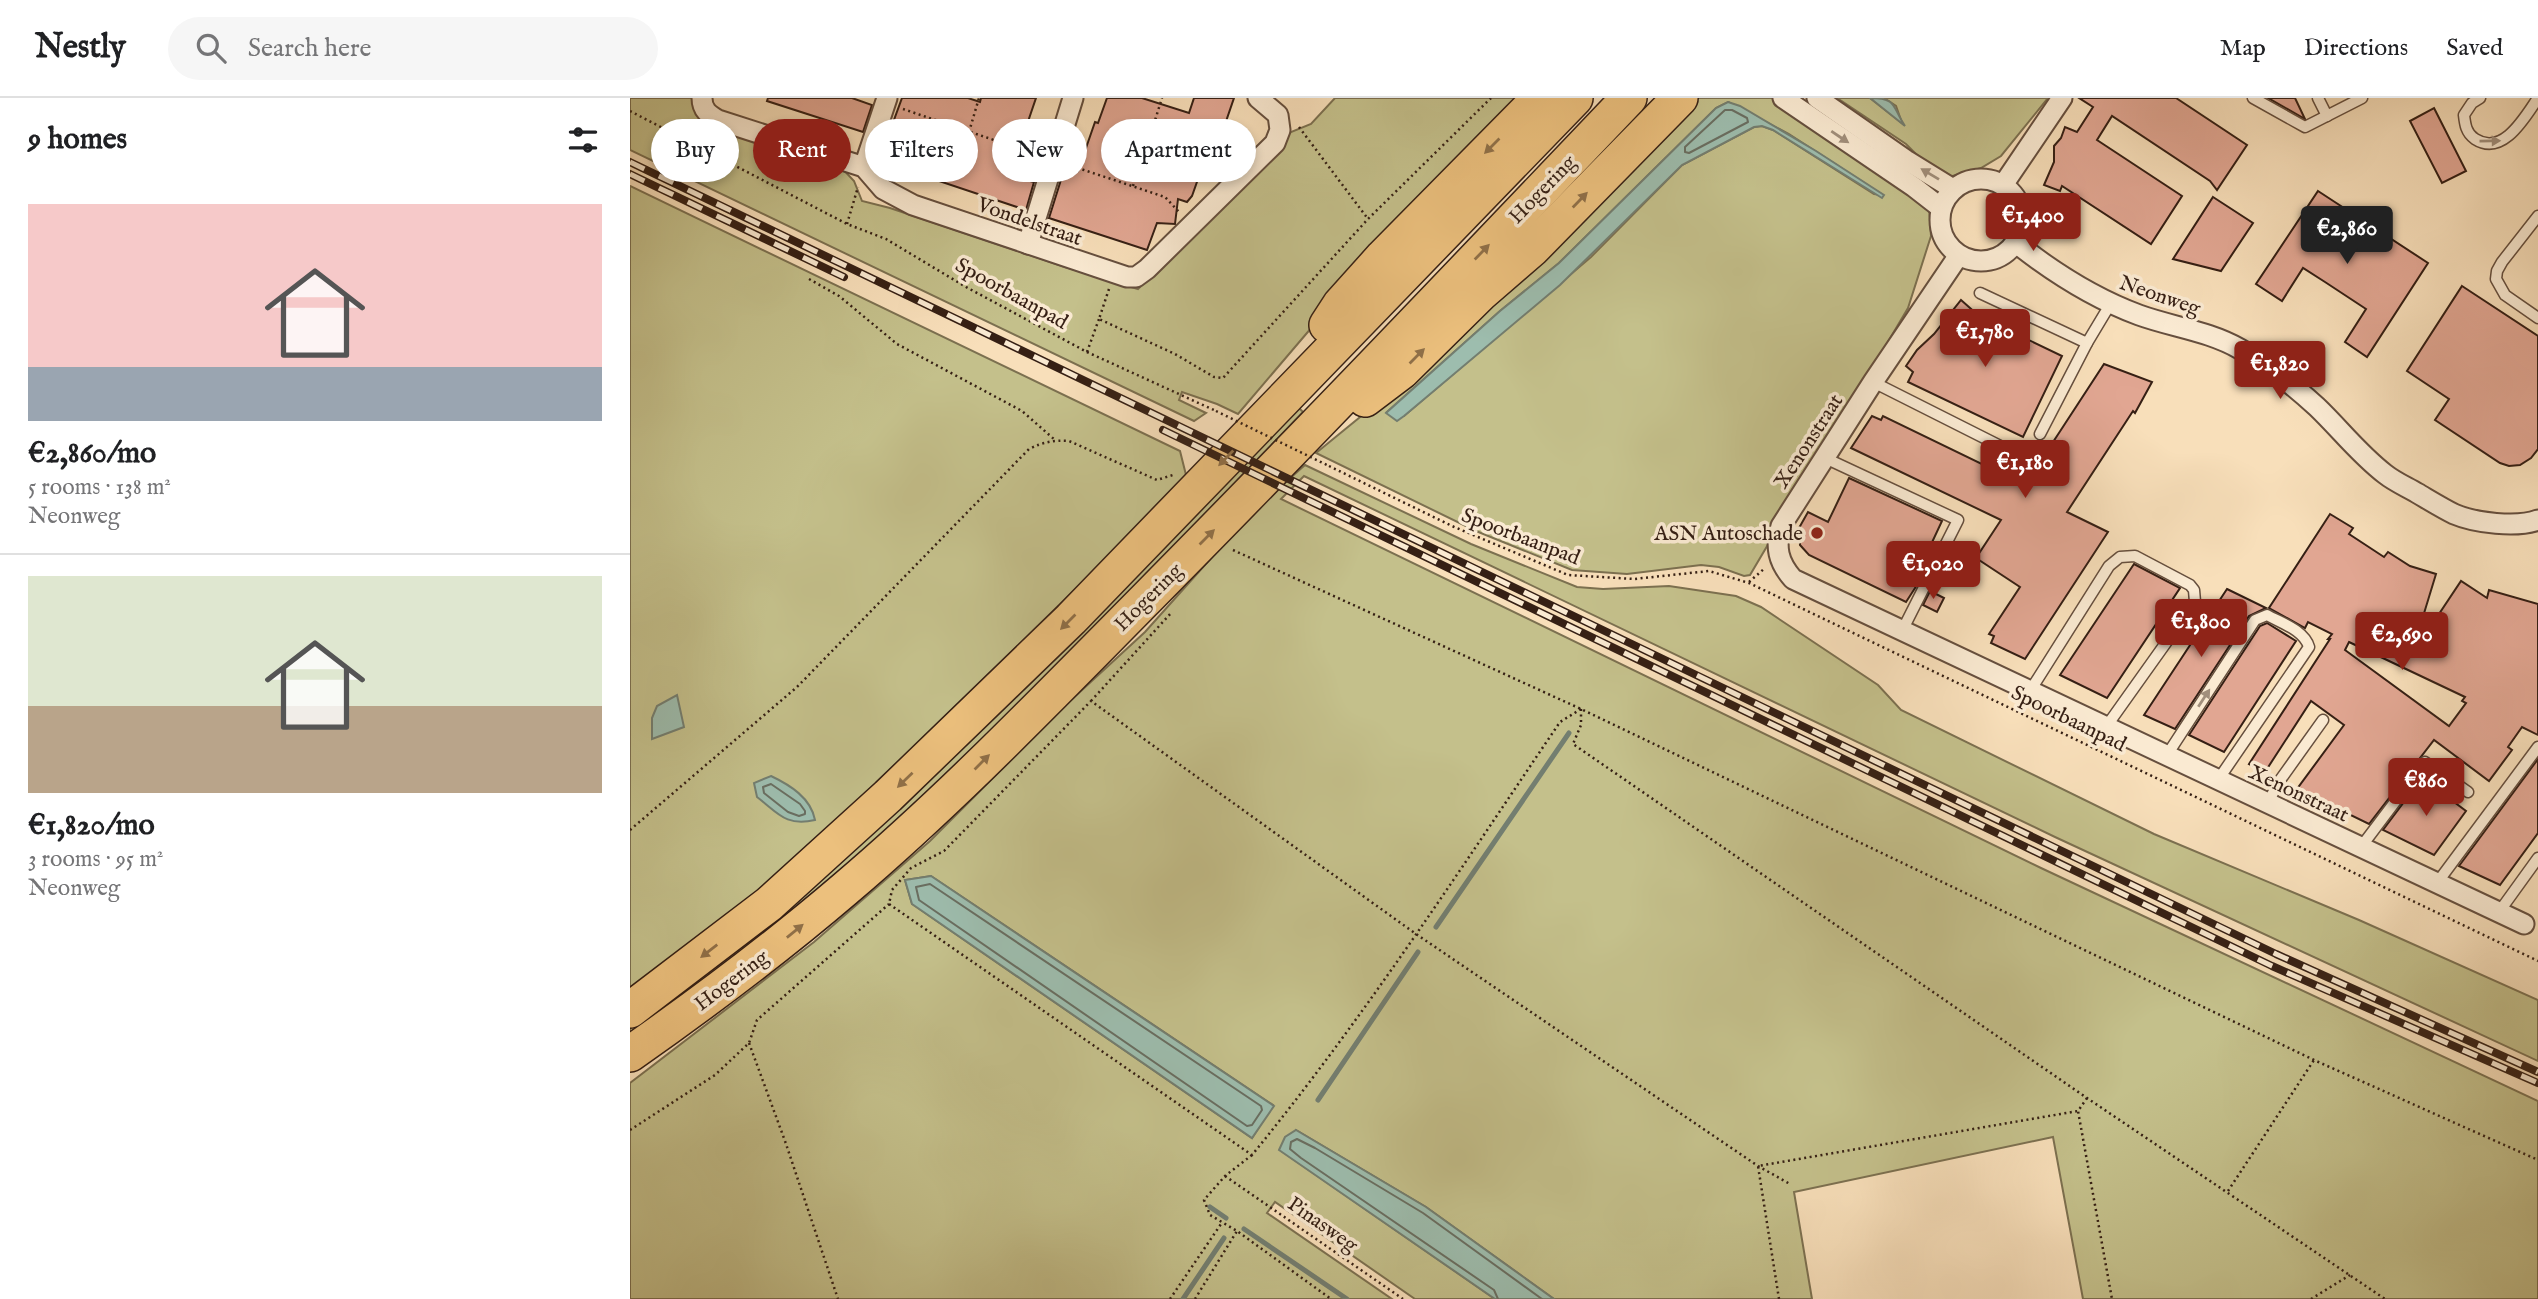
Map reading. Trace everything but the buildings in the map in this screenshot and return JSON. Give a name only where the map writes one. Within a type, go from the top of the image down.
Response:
[{"type":"highway","points":[[1273,409],[1340,305],[1383,257],[1540,98]]},
{"type":"highway","name":"Hogering","points":[[630,1010],[769,904],[888,796],[1071,619],[1575,98]]},
{"type":"highway","name":"Hogering","points":[[630,1054],[723,989],[858,878],[950,794],[1304,440],[1629,98]]},
{"type":"highway","points":[[1304,440],[1382,387],[1402,370],[1480,294],[1532,249],[1680,98]]},
{"type":"street","name":"Vondelstraat","points":[[702,98],[707,113],[718,120],[864,167],[883,190],[913,205],[1121,275]]},
{"type":"street","points":[[864,167],[887,98]]},
{"type":"street","points":[[1028,244],[1073,98]]},
{"type":"street","points":[[1121,275],[1136,277],[1147,269],[1275,143],[1280,130],[1278,115],[1258,98]]},
{"type":"street","points":[[1783,98],[1941,208]]},
{"type":"street","points":[[1817,98],[1953,189]]},
{"type":"street","points":[[2003,185],[2062,98]]},
{"type":"street","points":[[1991,179],[2015,196],[2022,211],[2022,228],[2015,243],[2004,254],[1990,260],[1974,261],[1959,255],[1951,248],[1941,230],[1941,208],[1953,189],[1965,181],[1991,179]]},
{"type":"street","name":"Neonweg","points":[[2015,243],[2045,266],[2111,303],[2141,316],[2194,330],[2237,347],[2274,370],[2317,407],[2356,449],[2387,476],[2456,515],[2492,523],[2529,524],[2538,520]]},
{"type":"street","name":"Xenonstraat","points":[[1959,255],[1873,382],[1781,526],[1777,540],[1783,568],[1793,579],[2524,924]]},
{"type":"lane","points":[[2253,98],[2305,127],[2362,98]]},
{"type":"lane","points":[[2318,98],[2327,116]]},
{"type":"lane","points":[[2480,98],[2472,103],[2464,115],[2465,125],[2470,135],[2479,141],[2490,143],[2503,141],[2538,98]]},
{"type":"lane","points":[[2538,216],[2502,262],[2496,279],[2505,295],[2538,318]]},
{"type":"lane","points":[[1980,293],[2087,343]]},
{"type":"lane","points":[[2040,434],[2111,303]]},
{"type":"lane","points":[[1873,382],[2030,461]]},
{"type":"lane","points":[[1825,458],[1958,520],[1902,631]]},
{"type":"lane","points":[[2030,691],[2109,566],[2120,557],[2135,556],[2190,585],[2194,590],[2195,602],[2106,727]]},
{"type":"lane","name":"Xenonstraat","points":[[2167,755],[2255,620],[2267,615],[2300,633],[2309,647],[2218,780]]},
{"type":"lane","points":[[2268,803],[2278,783],[2323,720]]},
{"type":"lane","points":[[2437,883],[2538,747]]},
{"type":"lane","points":[[2361,847],[2426,762],[2468,792]]},
{"type":"lane","points":[[2499,912],[2538,858]]},
{"type":"path","points":[[972,119],[979,98]]},
{"type":"path","points":[[1155,119],[1162,98]]},
{"type":"path","points":[[1098,319],[1175,354],[1214,377],[1223,377],[1368,219],[1491,98]]},
{"type":"path","name":"Spoorbaanpad","points":[[630,111],[847,224],[886,239],[966,287],[1087,352],[1216,411],[1452,526],[1567,575],[1634,579],[1709,571],[1749,583],[2538,961]]},
{"type":"path","points":[[1278,115],[1298,125],[1368,219]]},
{"type":"path","points":[[847,224],[864,167]]},
{"type":"path","points":[[1133,186],[1134,182]]},
{"type":"path","points":[[1087,352],[1098,319],[1121,275]]},
{"type":"path","points":[[808,279],[839,296],[897,344],[1022,411],[1055,440]]},
{"type":"path","points":[[630,830],[797,687],[1030,449],[1055,440],[1069,441],[1157,480],[1164,480],[1174,474]]},
{"type":"path","points":[[1230,548],[1581,709],[2314,1060],[2538,1160]]},
{"type":"path","points":[[1749,583],[1760,571],[1780,561]]},
{"type":"path","points":[[630,1130],[715,1075],[749,1043],[757,1020],[889,904],[892,890],[911,868],[944,851],[1091,701],[1174,609]]},
{"type":"path","points":[[1091,701],[1416,934],[1758,1166],[1790,1184]]},
{"type":"path","points":[[1331,1299],[1237,1231],[1221,1224],[1210,1215],[1204,1200],[1225,1176],[1252,1155],[1286,1113],[1416,934],[1560,722],[1581,709]]},
{"type":"path","points":[[1581,709],[1581,725],[1573,744],[2087,1098],[2385,1299]]},
{"type":"path","points":[[889,904],[1252,1155]]},
{"type":"path","points":[[749,1043],[838,1299]]},
{"type":"path","points":[[2228,1191],[2314,1060]]},
{"type":"path","points":[[2087,1098],[2078,1111],[2112,1299]]},
{"type":"path","points":[[1758,1166],[2078,1111]]},
{"type":"path","points":[[1758,1166],[1779,1299]]},
{"type":"path","name":"Pinasweg","points":[[1225,1176],[1404,1299]]},
{"type":"path","points":[[1170,1299],[1221,1224]]},
{"type":"path","points":[[1195,1299],[1237,1231]]},
{"type":"path","points":[[2311,1299],[2350,1275]]},
{"type":"shaded area","points":[[630,98],[693,98],[739,119],[651,119],[651,160],[630,150]]},
{"type":"shaded area","points":[[1335,98],[1530,98],[1341,293],[1238,414],[1182,392],[1179,400],[1206,413],[1194,421],[697,182],[739,182],[739,119],[753,126],[753,182],[851,182],[851,178],[862,201],[1138,289],[1242,182],[1256,182],[1256,168],[1291,132],[1311,124]]},
{"type":"shaded area","points":[[1690,98],[1772,98],[1929,207],[1931,236],[1908,308],[1750,575],[1744,576],[1719,567],[1701,565],[1627,574],[1572,570],[1476,531],[1316,453],[1365,413]],"holes":[[[1728,102],[1789,134],[1883,195],[1874,194],[1773,130],[1762,126],[1754,127],[1682,165],[1591,257],[1404,416],[1387,412],[1500,311],[1559,263],[1716,108]]]},
{"type":"shaded area","points":[[1837,98],[1870,98],[1902,123],[1896,106],[1884,98],[2048,98],[2001,156],[1981,168],[1949,177],[1931,169],[1906,144]]},
{"type":"shaded area","points":[[630,186],[1180,451],[1187,479],[935,727],[754,898],[630,995]]},
{"type":"shaded area","points":[[1299,408],[1303,412],[967,763],[908,819],[630,1045],[630,1025]]},
{"type":"shaded area","points":[[1305,465],[1471,544],[1577,587],[1603,589],[1669,586],[1736,596],[1761,607],[1878,685],[1901,710],[2154,834],[2359,920],[2538,1000],[2538,1061],[2055,837],[1304,476],[1281,499],[2041,868],[2538,1101],[2538,1299],[2083,1299],[2053,1137],[1794,1192],[1812,1299],[1554,1299],[1426,1207],[1296,1130],[1280,1150],[1495,1299],[1415,1299],[1275,1202],[1267,1213],[1392,1299],[630,1299],[630,1083],[814,942],[930,841],[1069,702],[1145,632],[1255,509]],"holes":[[[931,876],[1273,1105],[1252,1138],[912,904],[905,880]]]},
{"type":"water","points":[[1870,98],[1890,102],[1905,126]]},
{"type":"water","points":[[1728,102],[1740,106],[1816,151],[1884,195],[1882,198],[1773,130],[1762,126],[1754,127],[1682,165],[1560,285],[1404,416],[1397,421],[1386,413],[1500,311],[1559,263],[1716,108]]},
{"type":"water","points":[[677,695],[684,727],[652,739],[652,718],[657,706]]},
{"type":"water","points":[[771,776],[792,788],[804,799],[815,820],[789,820],[757,797],[754,783]]},
{"type":"water","points":[[931,876],[1274,1106],[1252,1138],[912,904],[905,880]]},
{"type":"water","points":[[1296,1130],[1426,1207],[1554,1299],[1495,1299],[1279,1150],[1285,1137]]},
{"type":"waterway","points":[[1436,927],[1569,733]]},
{"type":"waterway","points":[[1318,1100],[1418,952]]},
{"type":"waterway","points":[[1210,1207],[1226,1218]]},
{"type":"waterway","points":[[1244,1229],[1347,1299]]},
{"type":"waterway","points":[[1183,1299],[1224,1238]]},
{"type":"railway","points":[[630,162],[2276,954],[2538,1072]]},
{"type":"railway","points":[[630,174],[844,277]]},
{"type":"railway","points":[[1163,430],[2272,966],[2538,1083]]},
{"type":"place","name":"ASN Autoschade","points":[[1817,533]]}]
